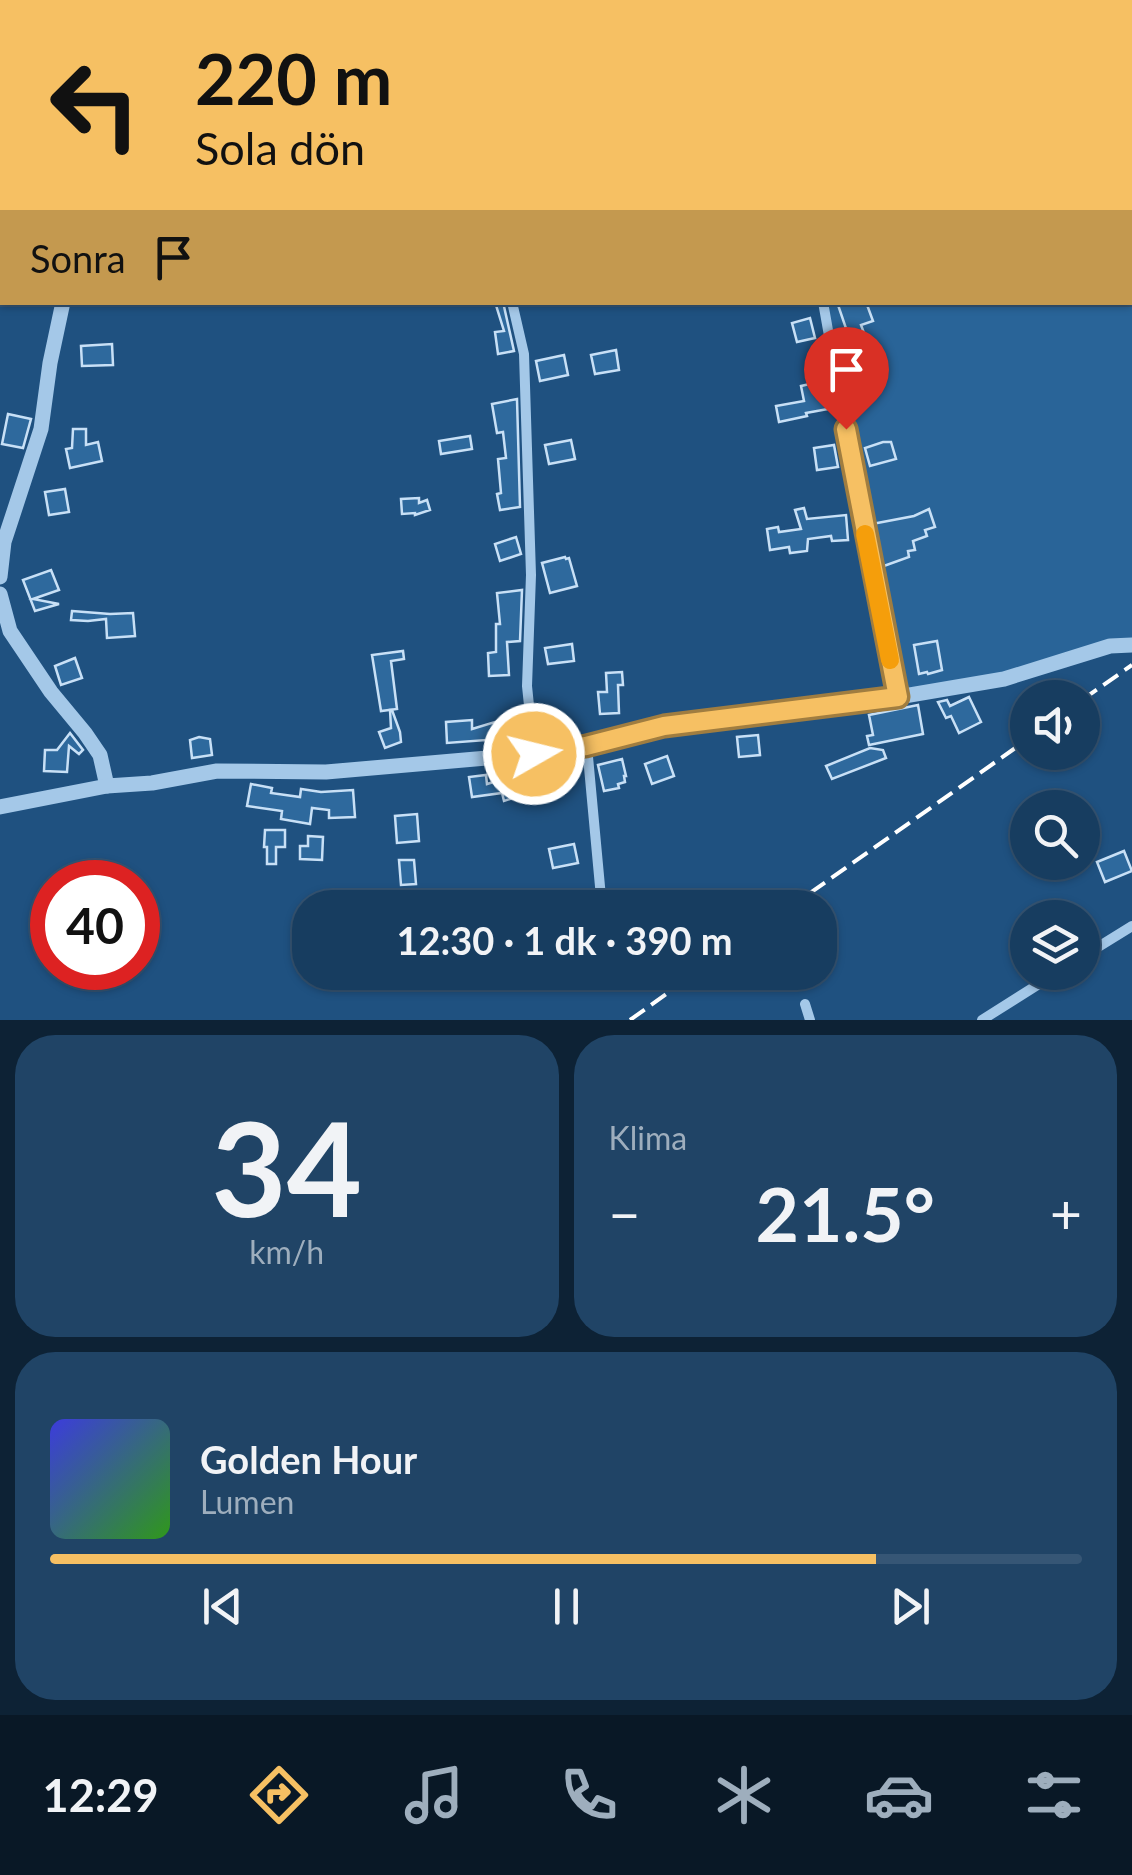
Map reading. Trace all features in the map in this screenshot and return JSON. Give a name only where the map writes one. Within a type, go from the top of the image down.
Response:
[{"type":"street","points":[[0,577],[4,542],[41,429],[62,305]]},
{"type":"street","points":[[513,305],[524,354],[532,575],[527,686],[534,754]]},
{"type":"street","points":[[824,305],[898,697]]},
{"type":"street","points":[[0,594],[10,631],[100,755],[107,786]]},
{"type":"street","points":[[0,807],[107,786],[152,783],[217,771],[326,772],[534,754],[586,746],[664,726],[898,697],[1004,679],[1110,646],[1132,645]]},
{"type":"street","points":[[586,746],[600,890]]},
{"type":"street","points":[[1100,946],[1132,926]]},
{"type":"street","points":[[982,1020],[1030,990]]},
{"type":"street","points":[[805,1004],[810,1020]]},
{"type":"shaded area","points":[[821,305],[1132,305],[1132,647],[898,697]]},
{"type":"building","points":[[496,305],[504,305],[514,351],[498,354],[495,332],[504,331]]},
{"type":"building","points":[[838,305],[867,305],[873,321],[861,325],[876,366],[852,374],[843,349],[852,346]]},
{"type":"building","points":[[810,318],[815,338],[797,342],[792,323]]},
{"type":"building","points":[[112,344],[113,365],[82,366],[81,346]]},
{"type":"building","points":[[616,350],[619,370],[595,374],[591,355]]},
{"type":"building","points":[[564,355],[568,375],[540,381],[536,361]]},
{"type":"building","points":[[823,381],[828,409],[779,422],[776,406],[804,401],[801,386]]},
{"type":"building","points":[[517,399],[520,507],[500,510],[498,459],[506,458],[503,432],[497,433],[492,404]]},
{"type":"building","points":[[8,414],[31,419],[23,448],[2,444]]},
{"type":"building","points":[[73,429],[86,429],[86,445],[98,442],[102,461],[70,468],[66,449],[72,448]]},
{"type":"building","points":[[470,436],[472,449],[441,454],[439,441]]},
{"type":"building","points":[[571,440],[575,459],[549,464],[545,445]]},
{"type":"building","points":[[891,442],[896,459],[870,466],[865,448]]},
{"type":"building","points":[[834,445],[838,467],[817,470],[814,448]]},
{"type":"building","points":[[65,489],[69,512],[49,515],[45,492]]},
{"type":"building","points":[[419,498],[419,503],[427,500],[430,510],[402,514],[401,499]]},
{"type":"building","points":[[804,508],[807,519],[846,515],[848,540],[832,541],[831,536],[808,539],[807,551],[790,553],[789,547],[770,550],[767,529],[801,529],[795,510]]},
{"type":"building","points":[[929,509],[935,527],[925,530],[927,536],[913,541],[915,550],[908,551],[909,557],[881,567],[872,524]]},
{"type":"building","points":[[516,537],[521,554],[500,561],[495,544]]},
{"type":"building","points":[[569,558],[577,586],[550,593],[542,563]]},
{"type":"building","points":[[51,570],[59,590],[33,599],[59,604],[35,611],[23,580]]},
{"type":"building","points":[[522,590],[520,641],[507,642],[509,675],[489,676],[488,653],[496,652],[496,624],[500,624],[497,593]]},
{"type":"building","points":[[72,611],[133,613],[135,636],[107,638],[106,619],[71,620]]},
{"type":"building","points":[[937,641],[942,670],[919,674],[914,645]]},
{"type":"building","points":[[572,644],[574,661],[548,664],[545,648]]},
{"type":"building","points":[[403,651],[404,659],[391,661],[397,709],[381,711],[372,655]]},
{"type":"building","points":[[75,658],[82,678],[61,685],[55,666]]},
{"type":"building","points":[[622,672],[623,685],[618,685],[619,713],[600,714],[598,692],[607,692],[606,673]]},
{"type":"building","points":[[969,697],[981,722],[959,733],[938,702],[947,700],[950,706]]},
{"type":"building","points":[[918,705],[923,734],[869,745],[867,736],[873,735],[869,715]]},
{"type":"building","points":[[390,710],[401,742],[385,748],[379,732],[391,728]]},
{"type":"building","points":[[518,715],[524,740],[488,747],[486,740],[447,743],[446,722],[472,720],[472,729]]},
{"type":"building","points":[[70,733],[83,750],[79,754],[69,746],[67,772],[44,771],[45,750],[57,750]]},
{"type":"building","points":[[758,735],[760,755],[739,757],[737,737]]},
{"type":"building","points":[[210,739],[212,755],[192,758],[190,740]]},
{"type":"building","points":[[870,748],[883,750],[886,758],[832,779],[826,766]]},
{"type":"building","points":[[667,756],[674,776],[652,784],[645,764]]},
{"type":"building","points":[[622,759],[625,782],[618,784],[619,788],[604,791],[598,765]]},
{"type":"building","points":[[486,775],[487,784],[516,775],[522,795],[504,801],[502,793],[472,797],[469,777]]},
{"type":"building","points":[[251,784],[272,788],[271,793],[300,797],[301,789],[353,790],[355,817],[329,818],[329,810],[312,808],[310,824],[281,819],[282,811],[247,806]]},
{"type":"building","points":[[417,814],[419,841],[397,843],[395,816]]},
{"type":"building","points":[[265,830],[285,830],[285,847],[276,847],[276,864],[267,864]]},
{"type":"building","points":[[308,836],[323,837],[322,860],[300,859],[300,846],[308,846]]},
{"type":"building","points":[[574,844],[578,863],[553,868],[549,849]]},
{"type":"building","points":[[1124,851],[1132,871],[1105,882],[1100,861]]},
{"type":"building","points":[[399,860],[414,860],[416,884],[401,885]]},
{"type":"railway","points":[[1100,687],[1132,665]]},
{"type":"railway","points":[[814,890],[1010,752]]},
{"type":"railway","points":[[630,1020],[672,990]]},
{"type":"slow traffic","points":[[865,534],[890,660]]},
{"type":"route","points":[[534,754],[586,746],[664,726],[898,697],[846,429]]}]
